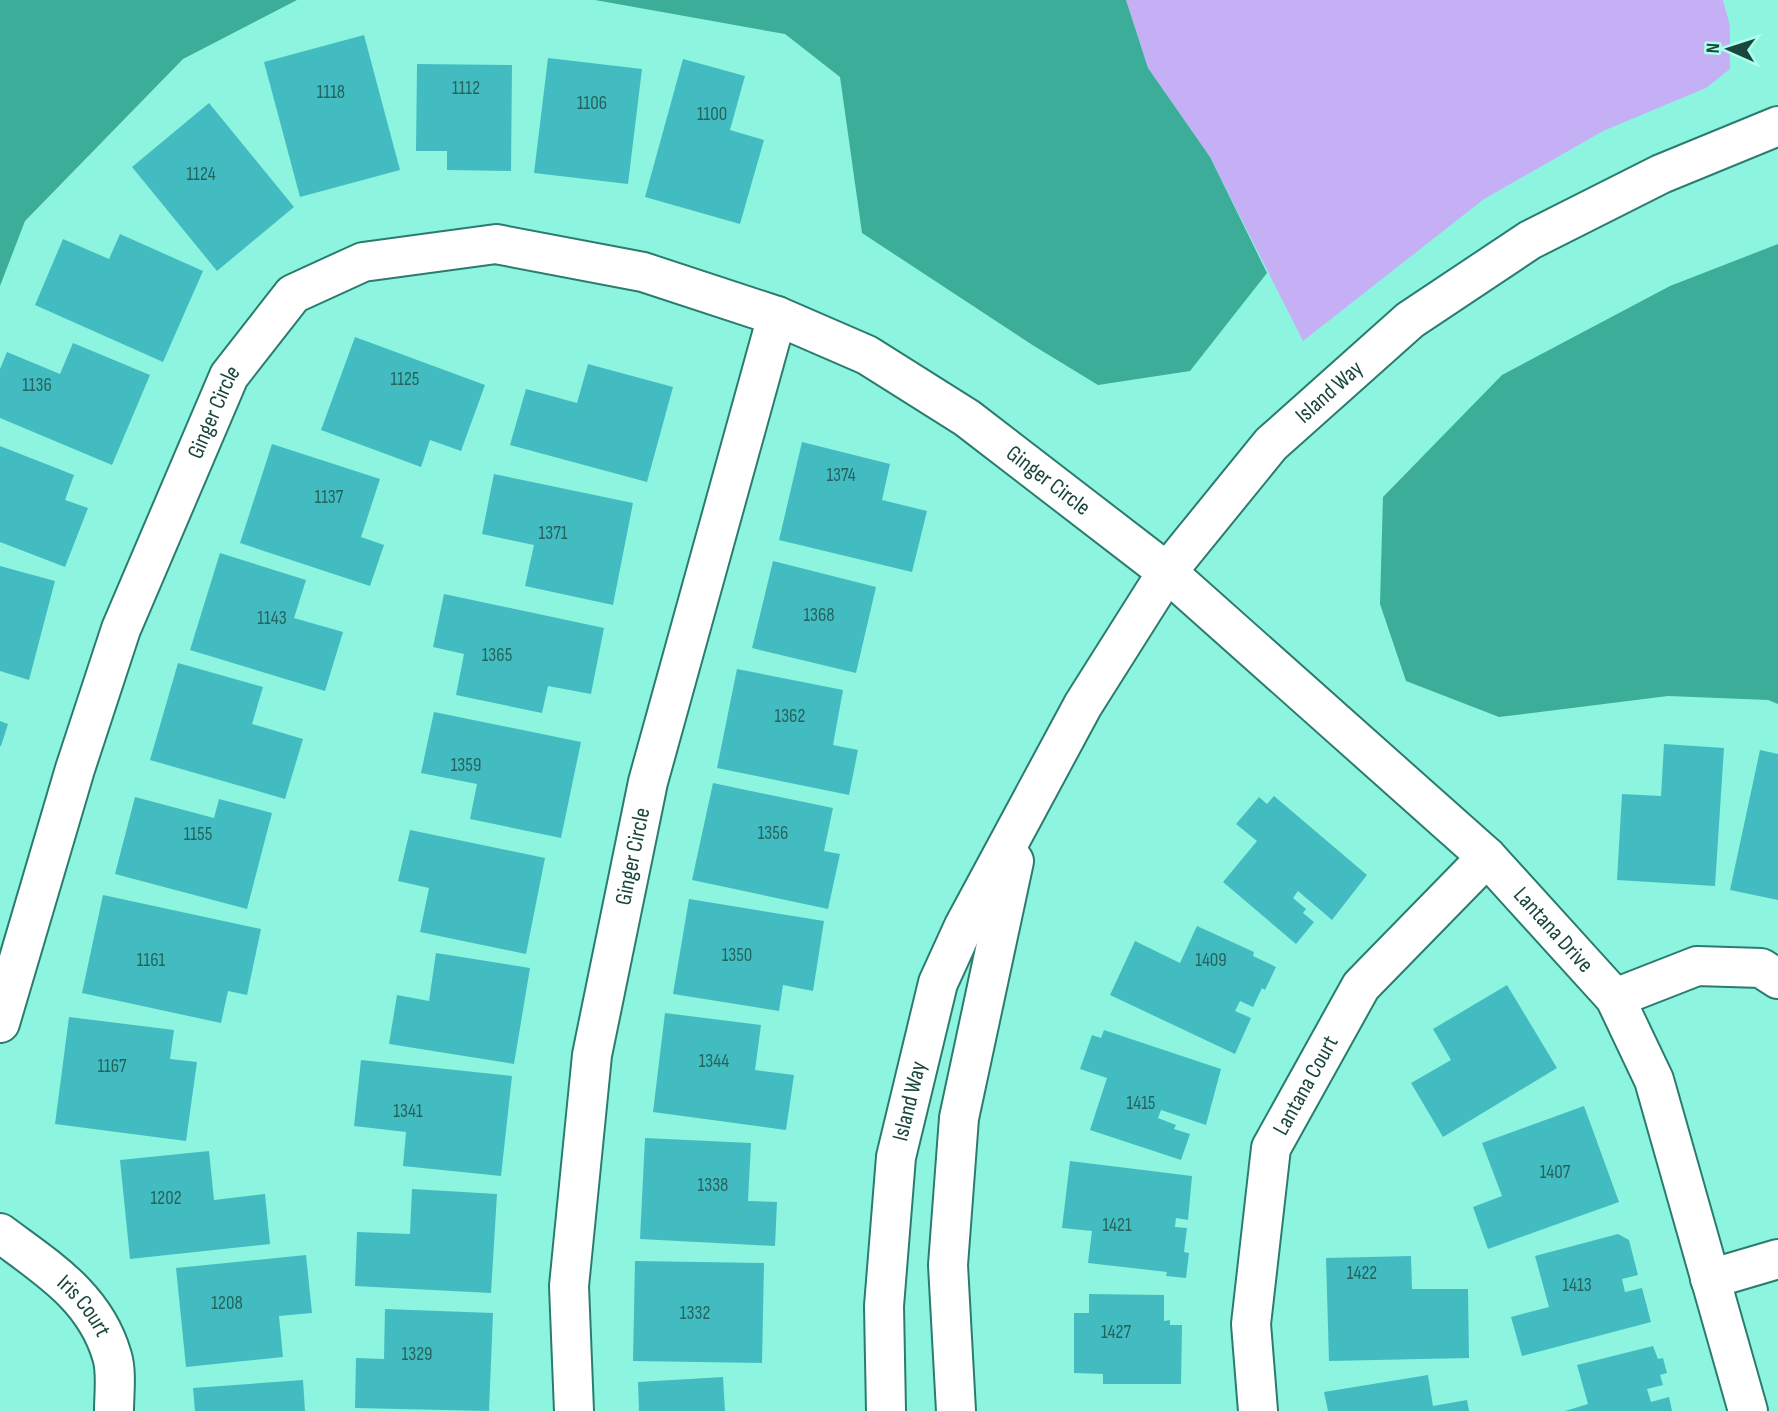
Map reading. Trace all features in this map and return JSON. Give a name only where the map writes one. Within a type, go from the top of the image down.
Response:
[{"type":"street","name":"Island Way","points":[[886,1411],[884,1307],[897,1157],[938,983],[964,926],[1083,705],[1167,572],[1271,444],[1410,320],[1530,240],[1661,174],[1778,126]]},
{"type":"street","name":"Ginger Circle","points":[[0,1023],[75,769],[121,629],[229,376],[293,294],[363,262],[496,244],[643,272],[777,316],[867,355],[967,418],[1167,572]]},
{"type":"street","name":"Ginger Circle","points":[[574,1411],[569,1286],[592,1055],[648,782],[777,316]]},
{"type":"street","name":"Lantana Drive","points":[[1167,572],[1487,857],[1615,998],[1654,1080],[1748,1411]]},
{"type":"street","name":"Island Way","points":[[956,1411],[948,1265],[959,1118],[1025,815]]},
{"type":"street","name":"Lantana Court","points":[[1258,1411],[1251,1324],[1270,1148],[1361,986],[1487,857]]},
{"type":"street","points":[[1615,998],[1697,966],[1761,968],[1778,979]]},
{"type":"street","name":"Iris Court","points":[[0,1233],[69,1284],[97,1319],[113,1358],[114,1411]]},
{"type":"street","points":[[1710,1279],[1778,1259]]},
{"type":"shaded area","points":[[1126,0],[1723,0],[1730,26],[1730,69],[1706,88],[1603,131],[1484,199],[1303,341],[1210,157],[1148,68]]},
{"type":"water","points":[[0,0],[297,0],[183,59],[25,221],[0,286]]},
{"type":"water","points":[[595,0],[1126,0],[1148,68],[1210,157],[1267,273],[1190,371],[1098,385],[862,233],[840,77],[785,34]]},
{"type":"water","points":[[1778,244],[1778,704],[1768,700],[1668,696],[1499,717],[1406,681],[1380,604],[1383,497],[1502,375],[1670,286]]},
{"type":"building","points":[[364,35],[400,170],[300,197],[264,62]]},
{"type":"building","points":[[548,58],[642,69],[628,184],[534,173]]},
{"type":"building","points":[[683,59],[745,76],[730,130],[764,140],[740,224],[645,197]]},
{"type":"building","points":[[417,64],[512,65],[511,171],[447,170],[447,151],[416,151]]},
{"type":"building","points":[[209,103],[294,207],[217,271],[132,167]]},
{"type":"building","points":[[120,234],[203,271],[163,362],[35,305],[63,239],[109,259]]},
{"type":"building","points":[[355,337],[485,385],[461,451],[430,440],[421,467],[321,430]]},
{"type":"building","points":[[73,343],[150,375],[112,465],[0,418],[0,369],[7,352],[60,374]]},
{"type":"building","points":[[588,364],[673,387],[647,482],[510,445],[526,389],[577,403]]},
{"type":"building","points":[[802,442],[890,464],[882,500],[927,511],[912,572],[779,540]]},
{"type":"building","points":[[272,444],[380,479],[361,537],[384,545],[370,586],[240,543]]},
{"type":"building","points":[[0,446],[74,475],[65,500],[88,508],[65,567],[0,542]]},
{"type":"building","points":[[494,474],[633,503],[613,605],[525,586],[534,545],[482,534]]},
{"type":"building","points":[[220,553],[306,580],[294,618],[343,632],[325,691],[190,650]]},
{"type":"building","points":[[773,561],[876,587],[856,673],[752,648]]},
{"type":"building","points":[[0,566],[55,581],[29,680],[0,671]]},
{"type":"building","points":[[444,594],[604,628],[591,694],[548,686],[542,713],[456,695],[464,654],[433,647]]},
{"type":"building","points":[[178,663],[263,687],[252,724],[303,739],[285,799],[150,760]]},
{"type":"building","points":[[737,669],[843,690],[833,745],[858,750],[849,795],[717,768]]},
{"type":"building","points":[[434,712],[581,742],[561,838],[470,819],[477,784],[421,773]]},
{"type":"building","points":[[0,721],[8,724],[1,746],[0,746]]},
{"type":"building","points":[[1664,744],[1724,748],[1715,886],[1617,880],[1622,794],[1661,796]]},
{"type":"building","points":[[1760,750],[1778,754],[1778,900],[1730,890]]},
{"type":"building","points":[[713,783],[833,808],[824,851],[840,854],[828,909],[692,880]]},
{"type":"building","points":[[1274,796],[1367,875],[1332,920],[1298,891],[1293,898],[1306,909],[1303,913],[1314,922],[1296,944],[1223,882],[1257,841],[1236,824],[1259,797],[1267,804]]},
{"type":"building","points":[[135,797],[214,818],[219,799],[272,813],[247,909],[115,874]]},
{"type":"building","points":[[410,830],[545,858],[526,954],[420,932],[429,888],[398,881]]},
{"type":"building","points":[[103,895],[261,929],[247,995],[228,991],[221,1023],[82,993]]},
{"type":"building","points":[[689,899],[824,921],[813,991],[783,985],[779,1011],[673,994]]},
{"type":"building","points":[[1197,926],[1254,952],[1253,956],[1276,967],[1253,1007],[1240,1001],[1235,1011],[1251,1018],[1235,1054],[1110,995],[1135,941],[1180,963]]},
{"type":"building","points":[[436,953],[530,968],[514,1064],[389,1044],[397,995],[429,1001]]},
{"type":"building","points":[[1507,985],[1557,1068],[1443,1137],[1411,1083],[1451,1060],[1433,1029]]},
{"type":"building","points":[[665,1013],[761,1025],[755,1070],[794,1075],[786,1130],[653,1112]]},
{"type":"building","points":[[69,1017],[174,1030],[170,1059],[197,1062],[186,1141],[55,1124]]},
{"type":"building","points":[[1104,1030],[1221,1069],[1206,1125],[1161,1110],[1158,1118],[1176,1125],[1174,1129],[1190,1134],[1181,1160],[1090,1130],[1107,1078],[1080,1069],[1092,1035],[1101,1038]]},
{"type":"building","points":[[361,1060],[512,1076],[501,1176],[403,1166],[406,1132],[354,1126]]},
{"type":"building","points":[[1584,1106],[1619,1202],[1488,1249],[1473,1207],[1502,1196],[1482,1143]]},
{"type":"building","points":[[645,1138],[751,1143],[748,1201],[777,1202],[775,1246],[640,1239]]},
{"type":"building","points":[[209,1151],[214,1200],[265,1194],[270,1244],[130,1259],[120,1160]]},
{"type":"building","points":[[1070,1161],[1192,1176],[1188,1220],[1176,1218],[1175,1227],[1187,1228],[1184,1252],[1189,1253],[1186,1278],[1166,1276],[1167,1272],[1088,1263],[1092,1231],[1062,1228]]},
{"type":"building","points":[[412,1189],[497,1194],[491,1293],[355,1286],[357,1232],[410,1234]]},
{"type":"building","points":[[1618,1234],[1629,1240],[1638,1275],[1622,1279],[1625,1292],[1642,1288],[1651,1322],[1522,1356],[1511,1317],[1549,1307],[1535,1256]]},
{"type":"building","points":[[306,1255],[312,1313],[279,1316],[283,1357],[186,1367],[176,1268]]},
{"type":"building","points":[[1411,1256],[1412,1289],[1468,1289],[1469,1358],[1329,1361],[1326,1258]]},
{"type":"building","points":[[635,1261],[764,1263],[762,1363],[633,1361]]},
{"type":"building","points":[[1089,1294],[1164,1295],[1164,1321],[1170,1320],[1170,1325],[1182,1325],[1181,1384],[1103,1384],[1103,1374],[1074,1373],[1074,1313],[1089,1313]]},
{"type":"building","points":[[385,1309],[493,1313],[489,1411],[355,1408],[356,1358],[384,1359]]},
{"type":"building","points":[[1653,1346],[1658,1359],[1663,1358],[1667,1373],[1660,1375],[1663,1385],[1647,1389],[1651,1402],[1669,1397],[1672,1411],[1565,1411],[1588,1404],[1577,1365]]},
{"type":"building","points":[[1428,1375],[1433,1406],[1467,1400],[1469,1411],[1328,1411],[1324,1392]]},
{"type":"building","points":[[723,1377],[725,1411],[639,1411],[638,1382]]},
{"type":"building","points":[[303,1380],[305,1411],[195,1411],[193,1388]]}]
